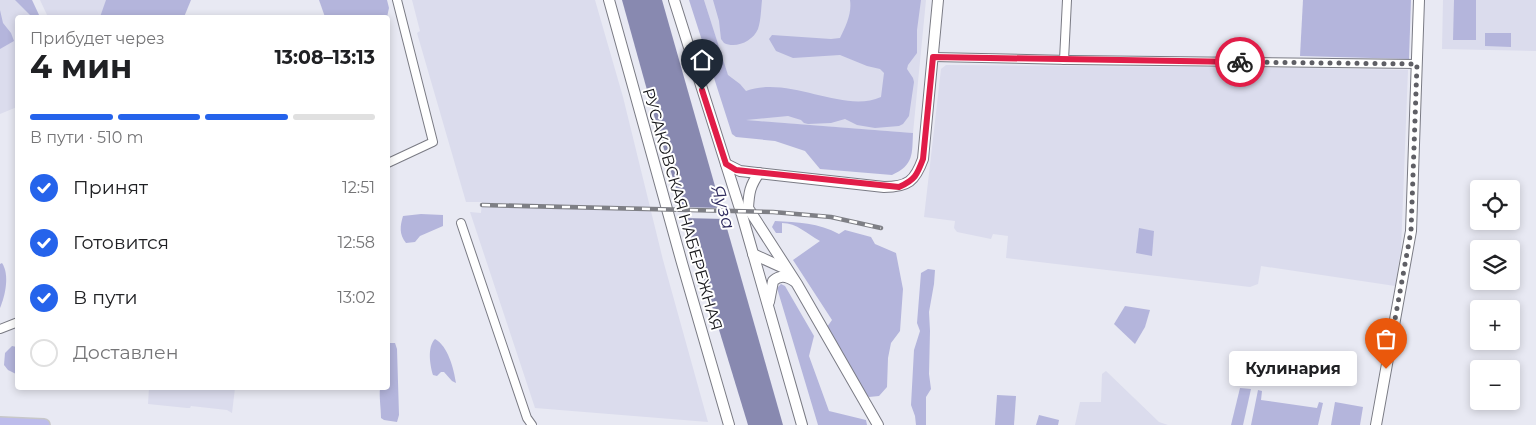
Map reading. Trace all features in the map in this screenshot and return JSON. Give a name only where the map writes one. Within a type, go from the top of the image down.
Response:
[{"type":"main road","name":"РУСАКОВСКАЯ НАБЕРЕЖНАЯ","points":[[609,0],[727,423]]},
{"type":"main road","points":[[674,0],[738,201],[802,425]]},
{"type":"main road","points":[[726,164],[736,170],[759,174],[884,187],[899,187],[910,182],[918,174],[923,159],[938,0]]},
{"type":"main road","points":[[1376,425],[1411,231],[1419,0]]},
{"type":"main road","points":[[738,201],[747,181],[759,174]]},
{"type":"main road","points":[[759,174],[751,185],[748,208],[797,284],[876,423]]},
{"type":"main road","points":[[753,254],[787,269]]},
{"type":"main road","points":[[768,306],[773,281],[777,278],[788,277],[797,284]]},
{"type":"main road","points":[[0,422],[44,425]]},
{"type":"street","points":[[390,162],[433,142],[397,0]]},
{"type":"street","points":[[1064,60],[1067,0]]},
{"type":"street","points":[[933,57],[1417,64]]},
{"type":"street","points":[[461,223],[530,422]]},
{"type":"street","points":[[0,329],[15,323]]},
{"type":"shaded area","points":[[0,0],[27,0],[34,15],[15,15],[15,108],[0,114]]},
{"type":"shaded area","points":[[15,0],[32,0],[39,15],[30,15]]},
{"type":"shaded area","points":[[40,0],[122,0],[120,15],[47,15]]},
{"type":"shaded area","points":[[106,0],[191,0],[185,15],[101,15]]},
{"type":"shaded area","points":[[319,0],[387,0],[389,8],[387,15],[324,15]]},
{"type":"shaded area","points":[[412,0],[595,0],[623,97],[663,260],[708,422],[535,408],[470,212],[481,213],[482,202],[466,202],[417,33],[420,31]]},
{"type":"shaded area","points":[[622,0],[662,0],[783,425],[748,425],[657,126]]},
{"type":"shaded area","points":[[689,0],[704,0],[728,75],[746,91],[763,87],[780,88],[850,101],[866,101],[881,97],[884,73],[880,69],[840,55],[793,58],[776,51],[769,39],[772,35],[840,38],[849,15],[850,0],[921,0],[917,30],[917,53],[907,69],[914,82],[909,116],[903,124],[875,128],[857,125],[845,119],[831,123],[808,124],[788,116],[746,120],[913,133],[912,153],[908,163],[892,175],[820,169],[805,151],[775,141],[736,137],[732,134]]},
{"type":"shaded area","points":[[704,0],[926,0],[913,133],[742,120]]},
{"type":"shaded area","points":[[713,0],[762,0],[760,22],[756,33],[744,43],[729,45],[724,43],[721,39],[719,21]]},
{"type":"shaded area","points":[[1303,0],[1411,0],[1409,59],[1300,56]]},
{"type":"shaded area","points":[[1443,0],[1536,0],[1536,51],[1442,49]]},
{"type":"shaded area","points":[[1454,0],[1476,0],[1476,40],[1453,40]]},
{"type":"shaded area","points":[[0,10],[3,23],[11,33],[14,41],[0,49]]},
{"type":"shaded area","points":[[1485,33],[1511,33],[1511,47],[1485,46]]},
{"type":"shaded area","points":[[946,65],[1408,70],[1401,250],[1395,286],[1261,266],[1258,284],[1250,287],[1006,258],[1008,236],[993,234],[991,239],[957,232],[954,228],[955,221],[924,217],[941,69]]},
{"type":"shaded area","points":[[421,214],[443,215],[443,226],[420,236],[415,242],[406,243],[401,230],[403,216]]},
{"type":"shaded area","points":[[775,221],[816,225],[839,234],[845,230],[871,237],[875,244],[896,253],[903,289],[900,331],[891,343],[888,358],[887,387],[879,396],[869,397],[861,390],[827,327],[832,320],[793,260],[820,241],[787,223],[782,223],[782,233],[776,233],[772,227]]},
{"type":"shaded area","points":[[1139,228],[1154,231],[1152,256],[1136,253]]},
{"type":"shaded area","points":[[2,263],[6,279],[4,298],[0,308],[0,264]]},
{"type":"shaded area","points":[[928,269],[935,270],[929,312],[929,374],[931,389],[926,397],[926,425],[916,425],[911,405],[914,350],[920,331],[917,323],[921,273]]},
{"type":"shaded area","points":[[781,284],[785,286],[814,336],[809,356],[829,411],[866,420],[867,425],[818,425],[777,288]]},
{"type":"shaded area","points":[[1125,306],[1150,310],[1145,327],[1135,344],[1114,324]]},
{"type":"shaded area","points":[[435,339],[440,342],[447,352],[456,383],[444,372],[437,376],[433,375],[430,351],[432,342]]},
{"type":"shaded area","points":[[390,343],[395,343],[397,349],[399,415],[397,422],[381,418],[380,390],[390,390]]},
{"type":"shaded area","points":[[12,346],[15,347],[15,374],[8,370],[4,365],[5,353]]},
{"type":"shaded area","points":[[1106,371],[1159,422],[1168,425],[1075,425],[1080,402],[1101,402],[1102,374]]},
{"type":"shaded area","points":[[1240,388],[1251,389],[1243,425],[1231,425]]},
{"type":"shaded area","points":[[149,390],[235,390],[232,413],[227,410],[191,406],[187,408],[148,404]]},
{"type":"shaded area","points":[[1258,390],[1262,391],[1261,400],[1317,408],[1319,402],[1323,403],[1318,425],[1251,425]]},
{"type":"shaded area","points":[[997,395],[1016,396],[1014,425],[995,425]]},
{"type":"shaded area","points":[[1335,402],[1363,407],[1360,425],[1331,425]]},
{"type":"shaded area","points":[[1039,415],[1059,420],[1058,425],[1036,425]]},
{"type":"pier","points":[[679,207],[723,208],[726,219],[682,218]]},
{"type":"railway","points":[[482,205],[773,212],[831,217],[881,228]]},
{"type":"way so far","points":[[1240,62],[1417,64],[1411,231],[1386,369]]},
{"type":"place","name":"Кулинария","points":[[1386,369]]},
{"type":"route","points":[[702,90],[726,164],[736,170],[759,174],[899,187],[910,182],[918,174],[923,159],[933,57],[1240,62]]},
{"type":"water label","name":"Яуза","points":[[723,207]]}]
